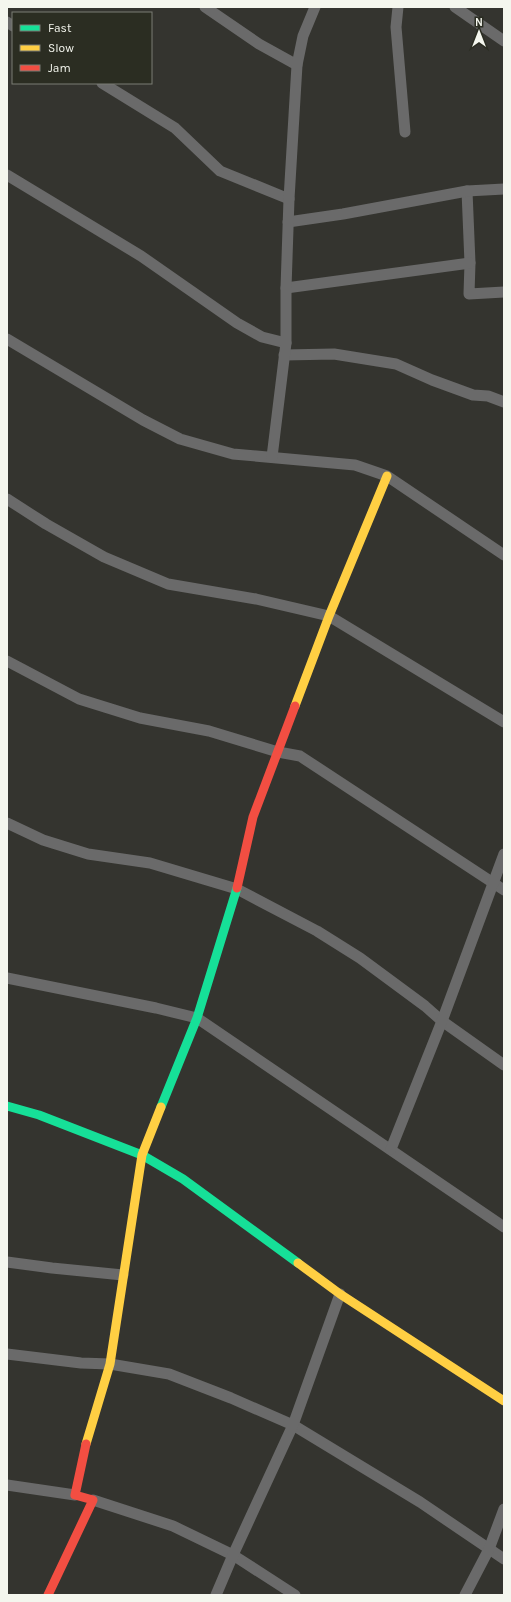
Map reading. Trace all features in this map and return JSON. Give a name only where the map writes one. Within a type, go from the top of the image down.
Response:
[{"type":"street","points":[[205,7],[259,44],[297,65]]},
{"type":"street","points":[[272,457],[286,343],[288,222],[297,65],[303,36],[315,7]]},
{"type":"street","points":[[398,7],[396,27],[405,132]]},
{"type":"street","points":[[455,7],[504,42]]},
{"type":"street","points":[[104,84],[175,128],[220,171],[289,199]]},
{"type":"street","points":[[7,175],[141,256],[237,323],[262,337],[286,343]]},
{"type":"street","points":[[288,222],[343,214],[467,191],[504,189]]},
{"type":"street","points":[[467,191],[470,263],[469,294],[504,292]]},
{"type":"street","points":[[286,288],[470,263]]},
{"type":"street","points":[[7,340],[143,420],[180,439],[233,454],[355,465],[387,476],[504,556]]},
{"type":"street","points":[[284,355],[334,354],[396,364],[432,380],[473,395],[488,396],[504,402]]},
{"type":"street","points":[[75,1495],[86,1443],[110,1364],[142,1155],[197,1018],[238,889],[253,816],[329,616],[387,476]]},
{"type":"street","points":[[7,499],[46,524],[104,557],[168,584],[256,599],[329,616],[504,722]]},
{"type":"street","points":[[7,661],[79,699],[140,718],[209,731],[278,752],[300,756],[504,890]]},
{"type":"street","points":[[7,823],[43,840],[88,854],[150,863],[238,889],[317,931],[360,958],[425,1006],[442,1021],[504,1065]]},
{"type":"street","points":[[391,1149],[442,1021],[504,854]]},
{"type":"street","points":[[7,978],[149,1006],[197,1018],[504,1227]]},
{"type":"street","points":[[7,1106],[39,1115],[142,1155],[183,1179],[340,1294],[504,1401]]},
{"type":"street","points":[[7,1262],[123,1275]]},
{"type":"street","points":[[216,1595],[293,1426],[340,1294]]},
{"type":"street","points":[[7,1354],[81,1363],[110,1364],[169,1374],[231,1398],[293,1426],[420,1502],[504,1559]]},
{"type":"street","points":[[7,1486],[75,1495],[173,1526],[233,1555],[295,1595]]},
{"type":"street","points":[[48,1595],[93,1500]]},
{"type":"street","points":[[464,1595],[488,1549],[504,1509]]},
{"type":"traffic: fast","points":[[161,1107],[197,1018],[237,888]]},
{"type":"traffic: fast","points":[[7,1106],[39,1115],[142,1155],[183,1179],[298,1263]]},
{"type":"traffic: slow","points":[[295,706],[329,616],[387,476]]},
{"type":"traffic: slow","points":[[86,1444],[110,1364],[142,1155],[161,1107]]},
{"type":"traffic: slow","points":[[298,1263],[340,1294],[504,1401]]},
{"type":"traffic: jam","points":[[237,888],[253,817],[295,706]]},
{"type":"traffic: jam","points":[[48,1595],[93,1500],[75,1495],[86,1444]]}]
